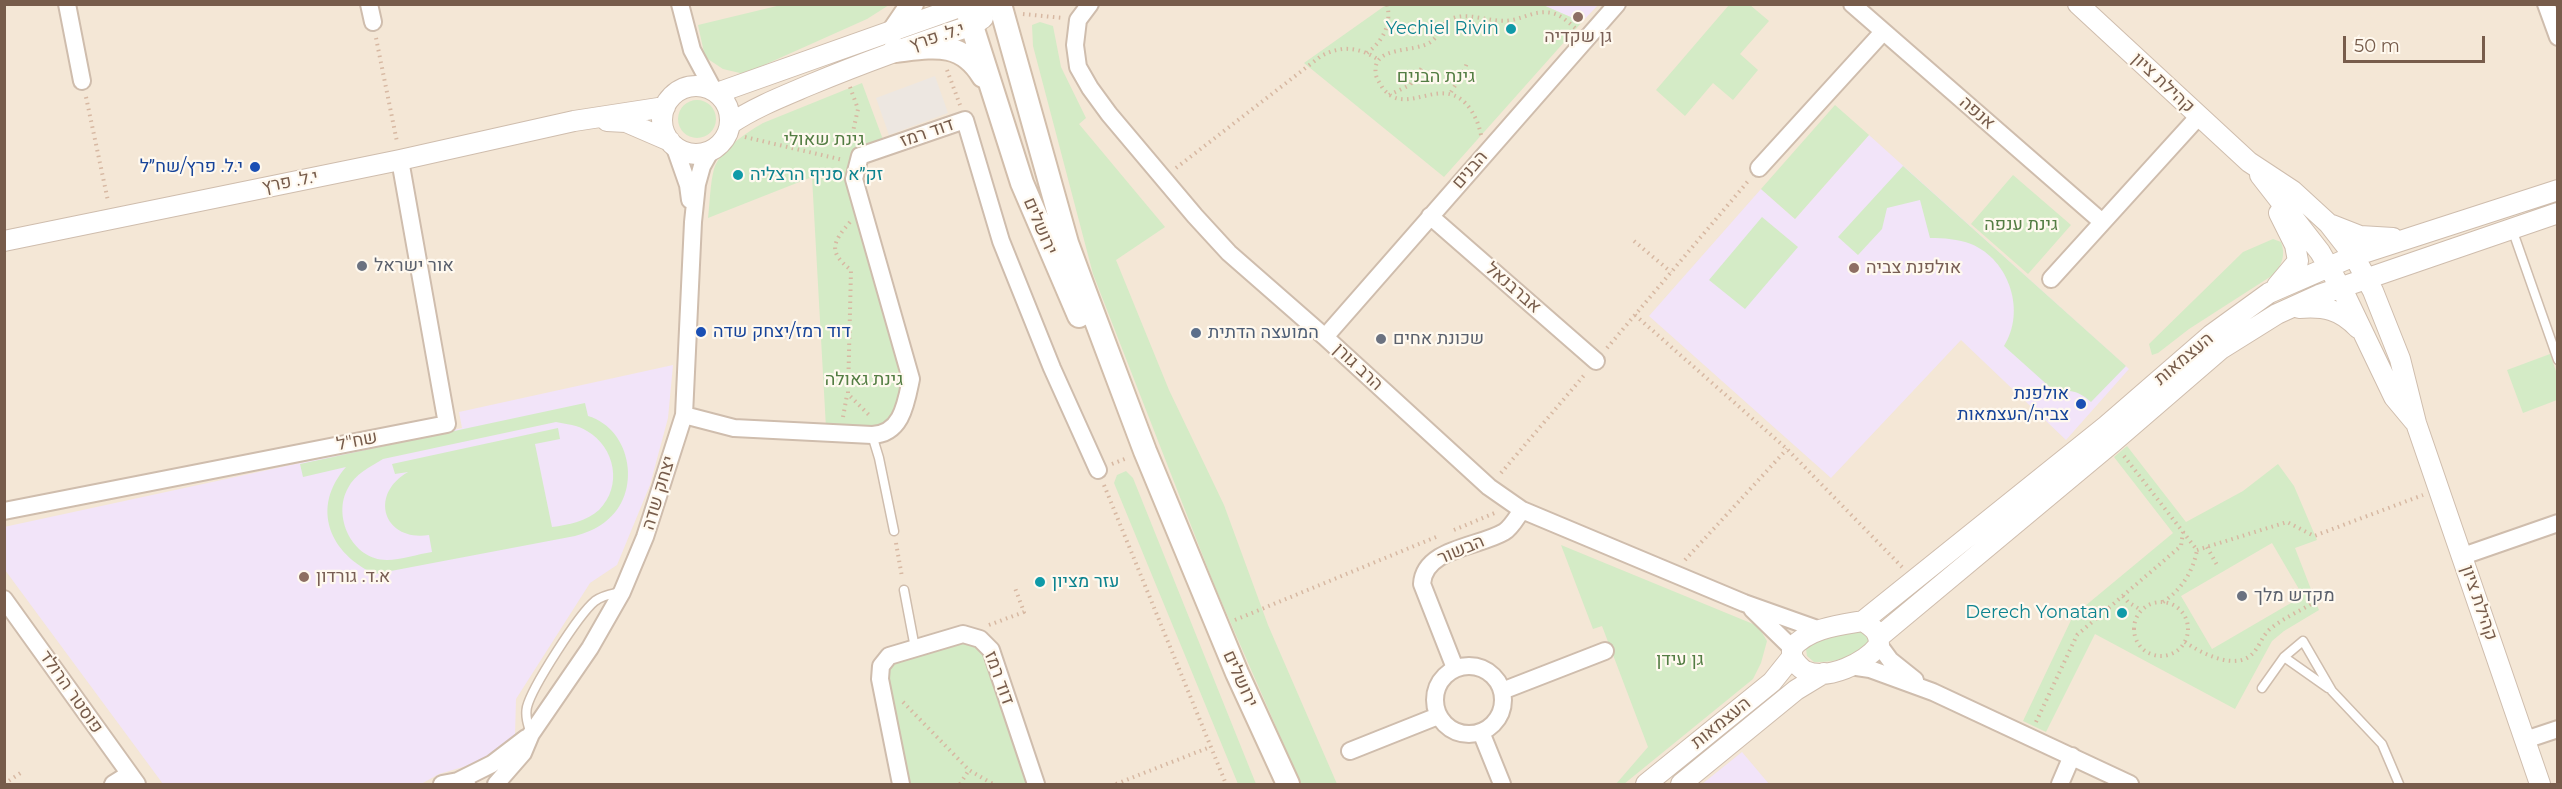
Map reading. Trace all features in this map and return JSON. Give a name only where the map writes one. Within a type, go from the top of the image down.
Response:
[{"type":"main road","points":[[912,4],[895,40],[927,48],[960,52],[970,58],[994,95]]},
{"type":"main road","name":"ירושלים","points":[[1000,5],[1067,243],[1142,445],[1286,784]]},
{"type":"main road","name":"ירושלים","points":[[968,12],[1026,194],[1069,293],[1142,445]]},
{"type":"street","points":[[67,4],[82,81]]},
{"type":"street","points":[[369,4],[372,22]]},
{"type":"street","points":[[680,4],[692,50],[715,92],[728,107],[734,130],[711,150],[692,153],[672,143],[662,125],[665,106],[675,93],[683,88],[701,86],[715,92]]},
{"type":"street","points":[[1078,20],[1090,4]]},
{"type":"street","name":"הבנים","points":[[1325,336],[1617,4]]},
{"type":"street","name":"אנפה","points":[[1852,4],[2101,221]]},
{"type":"street","name":"קהילת ציון","points":[[2078,4],[2249,162],[2302,227],[2340,287],[2394,397],[2416,423]]},
{"type":"street","points":[[2546,4],[2558,37]]},
{"type":"street","name":"י.ל. פרץ","points":[[715,92],[895,40],[968,12],[1000,5]]},
{"type":"street","name":"הרב גורן","points":[[1078,20],[1075,45],[1078,67],[1090,88],[1163,178],[1229,253],[1514,506],[1744,603],[1820,630]]},
{"type":"street","points":[[1756,172],[1883,32]]},
{"type":"street","name":"י.ל. פרץ","points":[[734,130],[753,110],[895,40]]},
{"type":"street","name":"י.ל. פרץ","points":[[4,241],[400,160],[574,121],[665,106]]},
{"type":"street","points":[[2051,279],[2101,221],[2199,116]]},
{"type":"street","name":"דוד רמז","points":[[859,159],[965,120],[1001,241],[1052,368],[1098,470]]},
{"type":"street","name":"י.ל. פרץ","points":[[574,121],[626,122],[672,143]]},
{"type":"street","name":"יצחק שדה","points":[[672,143],[688,185],[693,222]]},
{"type":"street","name":"יצחק שדה","points":[[496,784],[523,753],[531,734],[590,648],[622,592],[645,537],[684,415],[693,222],[698,184],[711,150]]},
{"type":"street","points":[[684,415],[734,428],[879,434],[899,420],[906,407],[910,379],[854,179],[859,159]]},
{"type":"street","name":"שח\"ל","points":[[4,511],[447,424],[400,160]]},
{"type":"street","points":[[2249,162],[2287,226],[2295,245],[2298,261],[2270,293]]},
{"type":"street","name":"קהילת ציון","points":[[2249,162],[2293,191],[2329,224],[2354,256],[2366,278],[2384,318],[2409,388],[2416,423],[2540,784]]},
{"type":"street","name":"העצמאות","points":[[1646,784],[1772,682],[1804,636],[1820,630],[1863,621],[2106,426],[2211,335],[2270,293],[2354,256],[2558,190]]},
{"type":"street","name":"העצמאות","points":[[1681,784],[1796,690],[1824,674],[1865,659],[1879,641],[2221,349],[2287,309],[2340,287],[2558,213]]},
{"type":"street","name":"אברבנאל","points":[[1430,216],[1596,361]]},
{"type":"street","points":[[2329,224],[2360,236],[2414,237]]},
{"type":"street","points":[[2384,318],[2385,288],[2391,277],[2415,261]]},
{"type":"street","points":[[2287,309],[2331,308],[2347,317],[2364,334]]},
{"type":"street","name":"הבשור","points":[[1455,668],[1422,584],[1422,577],[1435,559],[1505,531],[1514,506]]},
{"type":"street","points":[[2463,556],[2558,523]]},
{"type":"street","name":"פוסטר הרולד","points":[[4,599],[133,779]]},
{"type":"street","name":"הרב גורן","points":[[1744,603],[1792,653]]},
{"type":"street","points":[[1863,621],[1874,628],[1879,641],[1900,669],[1933,692]]},
{"type":"street","points":[[901,784],[880,679],[881,666],[889,656],[963,634]]},
{"type":"street","name":"דוד רמז","points":[[963,634],[980,639],[991,650],[1036,784]]},
{"type":"street","points":[[1502,691],[1605,651]]},
{"type":"street","points":[[1792,653],[1805,671],[1824,674]]},
{"type":"street","points":[[1850,666],[1870,669],[1933,692],[2130,784]]},
{"type":"street","points":[[1480,667],[1490,673],[1502,691],[1503,705],[1500,716],[1492,726],[1481,732],[1461,734],[1450,730],[1438,716],[1434,703],[1435,692],[1440,682],[1455,668],[1480,667]]},
{"type":"street","points":[[1350,751],[1438,716]]},
{"type":"street","points":[[2525,741],[2558,729]]},
{"type":"street","points":[[1481,732],[1502,784]]},
{"type":"street","name":"יצחק שדה","points":[[456,784],[492,764],[531,734]]},
{"type":"street","points":[[2060,784],[2072,756]]},
{"type":"street","points":[[113,784],[133,779]]},
{"type":"lane","points":[[2512,229],[2558,360]]},
{"type":"lane","points":[[879,434],[879,458],[894,531]]},
{"type":"lane","points":[[904,590],[915,648]]},
{"type":"lane","points":[[531,734],[528,723],[528,705],[560,649],[579,620],[595,602],[605,595],[622,592]]},
{"type":"lane","points":[[2262,688],[2284,657],[2303,641],[2332,691]]},
{"type":"lane","points":[[2284,657],[2332,691],[2382,744],[2399,784]]},
{"type":"path","points":[[1366,53],[1383,38],[1389,17],[1387,4]]},
{"type":"path","points":[[1482,138],[1480,126],[1467,104],[1451,92],[1431,93],[1406,100],[1389,95],[1377,79],[1376,66],[1379,60],[1390,52],[1413,49],[1432,41],[1440,28],[1452,18],[1512,20],[1531,13],[1544,12],[1556,14],[1578,30]]},
{"type":"path","points":[[1023,14],[1078,20]]},
{"type":"path","points":[[372,22],[400,160]]},
{"type":"path","points":[[1163,178],[1321,56],[1342,48],[1352,48],[1379,60]]},
{"type":"path","points":[[1451,92],[1467,63]]},
{"type":"path","points":[[1389,95],[1410,85],[1423,66]]},
{"type":"path","points":[[947,70],[957,93]]},
{"type":"path","points":[[82,81],[111,218]]},
{"type":"path","points":[[848,84],[858,109],[852,136]]},
{"type":"path","points":[[734,130],[859,159]]},
{"type":"path","points":[[1501,473],[1756,172]]},
{"type":"path","points":[[862,208],[837,236],[834,246],[837,257],[852,270],[848,394],[879,434]]},
{"type":"path","points":[[1634,241],[1671,272]]},
{"type":"path","points":[[1635,314],[1787,449],[1903,568]]},
{"type":"path","points":[[2113,442],[2197,550]]},
{"type":"path","points":[[1142,445],[1098,470],[1226,784]]},
{"type":"path","points":[[1685,560],[1787,449]]},
{"type":"path","points":[[2197,550],[2287,522],[2314,536],[2440,489]]},
{"type":"path","points":[[1226,624],[1514,506]]},
{"type":"path","points":[[894,531],[904,590]]},
{"type":"path","points":[[2029,736],[2077,634],[2181,546],[2183,532]]},
{"type":"path","points":[[2206,547],[2217,565]]},
{"type":"path","points":[[2163,602],[2173,604],[2184,617],[2189,633],[2179,649],[2170,653],[2152,654],[2139,645],[2132,628],[2134,619],[2141,610],[2163,602],[2181,587],[2193,566],[2197,550]]},
{"type":"path","points":[[963,634],[1024,612],[1015,588]]},
{"type":"path","points":[[2123,596],[2141,610]]},
{"type":"path","points":[[2185,642],[2195,649],[2230,661],[2247,659],[2254,653],[2272,627],[2311,604]]},
{"type":"path","points":[[900,698],[969,770],[993,784]]},
{"type":"path","points":[[1116,784],[1210,747]]},
{"type":"path","points":[[960,784],[969,770]]},
{"type":"path","points":[[4,784],[22,772]]},
{"type":"shaded area","points":[[5,5],[2557,5],[2557,784],[5,784]]},
{"type":"shaded area","name":"גן שקדיה","points":[[1543,5],[1598,5],[1582,22]]},
{"type":"shaded area","points":[[935,76],[948,113],[889,135],[876,98]]},
{"type":"shaded area","name":"אולפנת צביה","points":[[1869,135],[2129,369],[2066,440],[1961,340],[1831,478],[1649,316],[1761,189],[1795,219]]},
{"type":"shaded area","name":"א.ד. גורדון","points":[[673,365],[668,418],[650,485],[617,565],[590,583],[516,699],[515,735],[497,757],[439,774],[421,784],[163,784],[5,570],[4,527],[462,428],[459,412]]},
{"type":"shaded area","points":[[1742,752],[1769,784],[1702,784]]},
{"type":"green space","points":[[781,5],[889,5],[867,19],[744,74],[723,69],[705,57],[698,25]]},
{"type":"green space","name":"גינת הבנים","points":[[1386,5],[1543,5],[1582,22],[1444,177],[1304,63]]},
{"type":"green space","points":[[1729,5],[1750,5],[1769,21],[1740,54],[1758,70],[1733,100],[1713,83],[1685,116],[1656,90]]},
{"type":"green space","points":[[1040,22],[1053,26],[1061,67],[1086,118],[1079,124],[1165,227],[1116,260],[1169,390],[1224,505],[1268,625],[1337,784],[1301,784],[1215,587],[1093,274],[1033,46],[1032,25]]},
{"type":"green space","points":[[862,83],[885,145],[859,155],[852,180],[906,380],[901,404],[888,427],[826,428],[812,177],[708,218],[711,187],[717,162],[734,143],[749,132],[763,123]]},
{"type":"green space","points":[[697,100],[711,105],[716,119],[711,133],[697,138],[683,133],[678,119],[683,105]]},
{"type":"green space","points":[[1835,105],[1869,135],[1795,219],[1761,189]]},
{"type":"green space","points":[[1903,166],[2126,366],[2091,402],[2080,394],[2068,391],[2056,392],[2044,399],[2052,389],[2004,346],[2014,318],[2014,303],[2004,274],[1985,252],[1971,244],[1951,239],[1930,238],[1920,200],[1887,208],[1882,229],[1858,255],[1838,237]]},
{"type":"green space","name":"גינת ענפה","points":[[2013,175],[2071,225],[2028,274],[1971,224]]},
{"type":"green space","points":[[1762,217],[1798,247],[1745,309],[1709,280]]},
{"type":"green space","points":[[2273,239],[2281,242],[2283,256],[2281,264],[2273,275],[2152,355],[2149,344],[2243,252]]},
{"type":"green space","points":[[2550,354],[2557,374],[2557,400],[2523,413],[2507,370]]},
{"type":"green space","points":[[585,403],[588,416],[603,423],[615,434],[623,448],[628,480],[625,495],[617,510],[605,522],[587,532],[375,574],[346,555],[330,528],[327,514],[329,498],[335,483],[346,467],[303,477],[300,464]],"holes":[[[556,422],[587,431],[597,438],[609,457],[613,479],[611,490],[599,510],[589,517],[571,524],[552,527],[535,444],[560,439],[558,428],[392,464],[395,474],[408,472],[388,493],[385,504],[387,515],[392,524],[401,531],[414,535],[429,535],[432,552],[392,560],[375,558],[364,553],[348,534],[342,511],[348,488],[359,475],[383,459]]]},
{"type":"green space","points":[[2127,446],[2186,522],[2243,491],[2278,464],[2294,486],[2317,540],[2295,548],[2319,610],[2272,641],[2235,709],[2095,634],[2046,732],[2023,721],[2073,616],[2173,533],[2114,457]],"holes":[[[2272,543],[2303,596],[2212,649],[2181,596]]]},
{"type":"green space","points":[[1126,471],[1133,478],[1256,784],[1238,784],[1114,483],[1117,475]]},
{"type":"green space","name":"גן עידן","points":[[1561,545],[1758,626],[1767,641],[1761,663],[1753,679],[1624,784],[1616,784],[1648,747],[1602,626],[1593,629]]},
{"type":"green space","points":[[1852,631],[1863,632],[1869,641],[1865,647],[1852,655],[1814,662],[1807,656],[1806,649],[1814,643]]},
{"type":"green space","points":[[962,641],[979,646],[984,654],[1027,784],[906,784],[884,678],[894,660]]},
{"type":"place","name":"גן שקדיה","points":[[1578,17]]},
{"type":"place","name":"Yechiel Rivin","points":[[1511,29]]},
{"type":"place","name":"י.ל. פרץ/שח״ל","points":[[255,167]]},
{"type":"place","name":"זק״א סניף הרצליה","points":[[738,175]]},
{"type":"place","name":"אור ישראל","points":[[362,266]]},
{"type":"place","name":"אולפנת צביה","points":[[1854,268]]},
{"type":"place","name":"דוד רמז/יצחק שדה","points":[[701,332]]},
{"type":"place","name":"המועצה הדתית","points":[[1196,333]]},
{"type":"place","name":"שכונת אחים","points":[[1381,339]]},
{"type":"place","name":"אולפנת צביה/העצמאות","points":[[2081,404]]},
{"type":"place","name":"א.ד. גורדון","points":[[304,577]]},
{"type":"place","name":"עזר מציון","points":[[1040,582]]},
{"type":"place","name":"מקדש מלך","points":[[2242,596]]},
{"type":"place","name":"Derech Yonatan","points":[[2122,613]]},
{"type":"park label","name":"גינת שאולי","points":[[824,140]]},
{"type":"park label","name":"גינת גאולה","points":[[864,380]]}]
